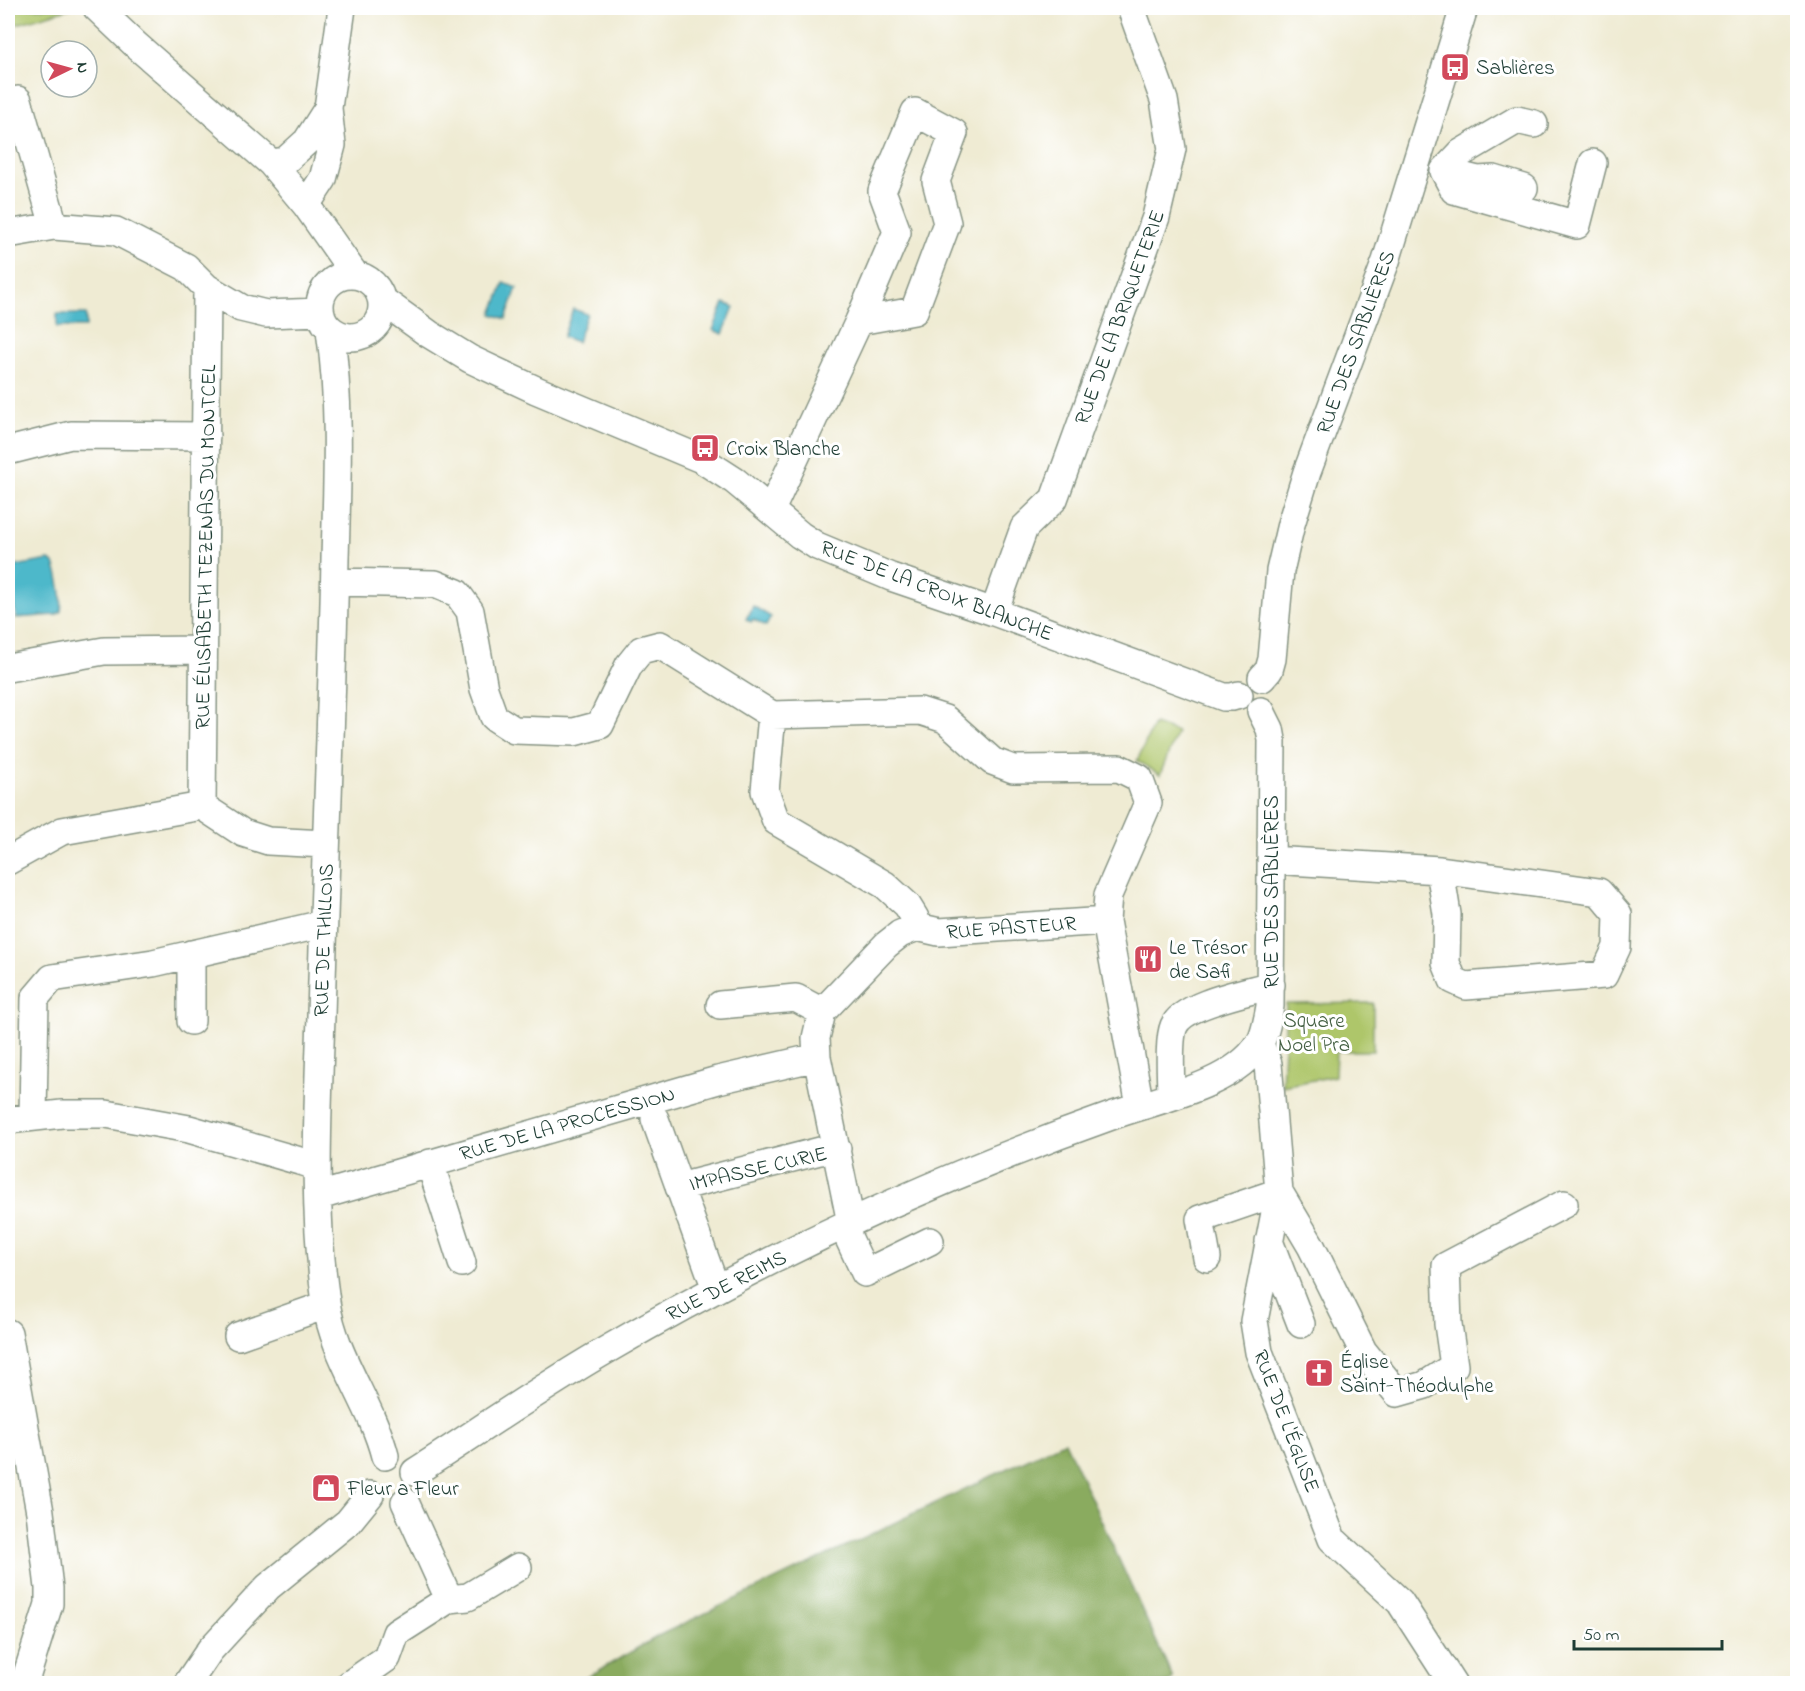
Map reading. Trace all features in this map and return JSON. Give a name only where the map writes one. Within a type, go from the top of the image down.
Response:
[{"type":"street","points":[[97,8],[271,163],[311,212],[355,275]]},
{"type":"street","points":[[326,286],[311,212],[332,145],[328,108],[342,8]]},
{"type":"street","name":"RUE DE LA BRIQUETERIE","points":[[994,612],[1024,528],[1054,499],[1156,217],[1172,149],[1164,100],[1131,8]]},
{"type":"street","name":"RUE DES SABLIÈRES","points":[[1262,678],[1269,670],[1272,659],[1280,571],[1291,524],[1307,472],[1386,261],[1464,8]]},
{"type":"street","points":[[18,100],[54,226]]},
{"type":"street","points":[[271,163],[285,160],[307,141],[328,108]]},
{"type":"street","points":[[771,510],[859,321],[897,232],[882,191],[915,112],[954,133],[936,181],[947,223],[914,311],[859,321]]},
{"type":"street","points":[[1443,171],[1461,153],[1517,120],[1534,124]]},
{"type":"street","points":[[1416,163],[1478,180],[1494,179],[1524,188]]},
{"type":"street","points":[[1443,171],[1454,190],[1577,225],[1593,163]]},
{"type":"street","points":[[8,234],[54,226],[116,231],[186,267],[207,288],[241,308],[266,314],[325,321],[343,337],[366,332],[381,315],[382,300],[376,288],[367,279],[355,275],[344,275],[334,279],[326,286],[320,298],[325,321]]},
{"type":"street","name":"RUE ÉLISABETH TEZENAS DU MONTCEL","points":[[202,806],[207,288]]},
{"type":"street","name":"RUE DE LA CROIX BLANCHE","points":[[382,300],[429,334],[470,359],[531,388],[701,459],[735,481],[800,535],[817,546],[891,577],[994,612],[1224,697],[1239,695]]},
{"type":"street","name":"RUE DE THILLOIS","points":[[325,321],[334,358],[338,413],[317,1166],[323,1278],[331,1327],[340,1352],[377,1430],[385,1456]]},
{"type":"street","name":"RUE DE LA CROIX BLANCHE","points":[[366,332],[405,325],[429,334]]},
{"type":"street","name":"RUE DE THILLOIS","points":[[338,413],[366,332]]},
{"type":"street","points":[[8,451],[71,435],[206,436]]},
{"type":"street","points":[[335,582],[435,584],[456,593],[470,611],[484,688],[494,717],[514,730],[574,732],[600,725],[629,665],[642,650],[660,645],[772,716],[920,711],[945,719],[992,761],[1013,768],[1119,768],[1139,778],[1148,803],[1108,895],[1106,921],[1140,1106],[1208,1084],[1234,1070],[1260,1044]]},
{"type":"street","points":[[8,668],[104,651],[203,650]]},
{"type":"street","points":[[1257,677],[1262,678],[1271,686],[1274,697],[1269,706],[1262,711],[1246,709],[1239,695],[1240,690],[1246,681],[1257,677]]},
{"type":"street","name":"RUE DES SABLIÈRES","points":[[1260,1044],[1270,1006],[1272,860],[1272,740],[1262,711]]},
{"type":"street","name":"RUE PASTEUR","points":[[772,716],[765,791],[776,821],[885,885],[907,905],[915,918],[917,927],[939,932],[1106,921]]},
{"type":"street","points":[[8,861],[62,831],[202,806],[243,833],[268,841],[325,844]]},
{"type":"street","points":[[1272,860],[1440,870],[1599,892],[1618,914],[1617,947],[1604,975],[1466,986],[1453,980],[1446,963],[1447,914],[1440,870]]},
{"type":"street","points":[[317,1166],[189,1129],[106,1114],[62,1114],[20,1119],[35,998],[52,978],[153,963],[323,924]]},
{"type":"street","points":[[917,927],[900,934],[886,945],[822,1011],[816,1038],[837,1149],[845,1153],[854,1166],[856,1220],[866,1273],[930,1241]]},
{"type":"street","points":[[191,954],[192,1021]]},
{"type":"street","points":[[1171,1096],[1173,1027],[1180,1016],[1195,1007],[1270,985]]},
{"type":"street","points":[[720,1005],[796,998],[822,1011]]},
{"type":"street","name":"RUE DE L'ÉGLISE","points":[[1260,1044],[1268,1064],[1279,1192],[1254,1321],[1259,1352],[1332,1539],[1400,1602],[1453,1683]]},
{"type":"street","name":"RUE DE LA PROCESSION","points":[[319,1196],[718,1080],[818,1057]]},
{"type":"street","name":"RUE DE REIMS","points":[[415,1472],[607,1349],[716,1289],[856,1220],[948,1178],[1140,1106]]},
{"type":"street","name":"IMPASSE CURIE","points":[[655,1119],[716,1289]]},
{"type":"street","name":"IMPASSE CURIE","points":[[679,1187],[820,1151],[837,1149]]},
{"type":"street","points":[[430,1163],[462,1263]]},
{"type":"street","points":[[1207,1258],[1200,1219],[1279,1192],[1311,1246],[1363,1351],[1397,1393],[1425,1385],[1454,1366],[1448,1324],[1446,1266],[1564,1204]]},
{"type":"street","points":[[1269,1241],[1301,1324]]},
{"type":"street","points":[[238,1336],[327,1305]]},
{"type":"street","points":[[8,1333],[39,1512],[49,1588],[49,1604],[24,1683]]},
{"type":"street","points":[[385,1456],[403,1458],[415,1472],[414,1492],[405,1502],[390,1506],[375,1501],[370,1495],[366,1479],[377,1459],[385,1456]]},
{"type":"street","points":[[187,1683],[210,1650],[268,1587],[348,1522],[370,1495]]},
{"type":"street","points":[[405,1502],[449,1599]]},
{"type":"street","points":[[350,1683],[387,1658],[396,1633],[449,1599],[468,1597],[518,1567]]},
{"type":"green space","points":[[8,8],[71,8],[8,27]]},
{"type":"green space","points":[[1154,724],[1177,732],[1160,775],[1137,761]]},
{"type":"green space","name":"Square Noel Pra","points":[[1373,1003],[1373,1051],[1336,1051],[1335,1076],[1282,1086],[1286,1004]]},
{"type":"green space","points":[[1065,1441],[1173,1678],[1169,1683],[577,1683],[660,1635]]},
{"type":"water","points":[[504,283],[517,288],[506,319],[492,314]]},
{"type":"water","points":[[724,303],[734,307],[723,334],[713,330]]},
{"type":"water","points":[[573,309],[587,314],[577,342],[563,337]]},
{"type":"water","points":[[57,314],[86,314],[86,327],[57,327]]},
{"type":"water","points":[[49,560],[54,563],[59,581],[61,612],[55,615],[16,618],[10,567]]},
{"type":"water","points":[[753,606],[771,617],[766,626],[753,619],[751,622],[746,619]]},
{"type":"place","name":"Sablières","points":[[1455,67]]},
{"type":"place","name":"Croix Blanche","points":[[705,448]]},
{"type":"place","name":"Le Trésor de Safi","points":[[1148,959]]},
{"type":"place","name":"Église Saint-Théodulphe","points":[[1319,1373]]},
{"type":"place","name":"Fleur a Fleur","points":[[326,1488]]}]
